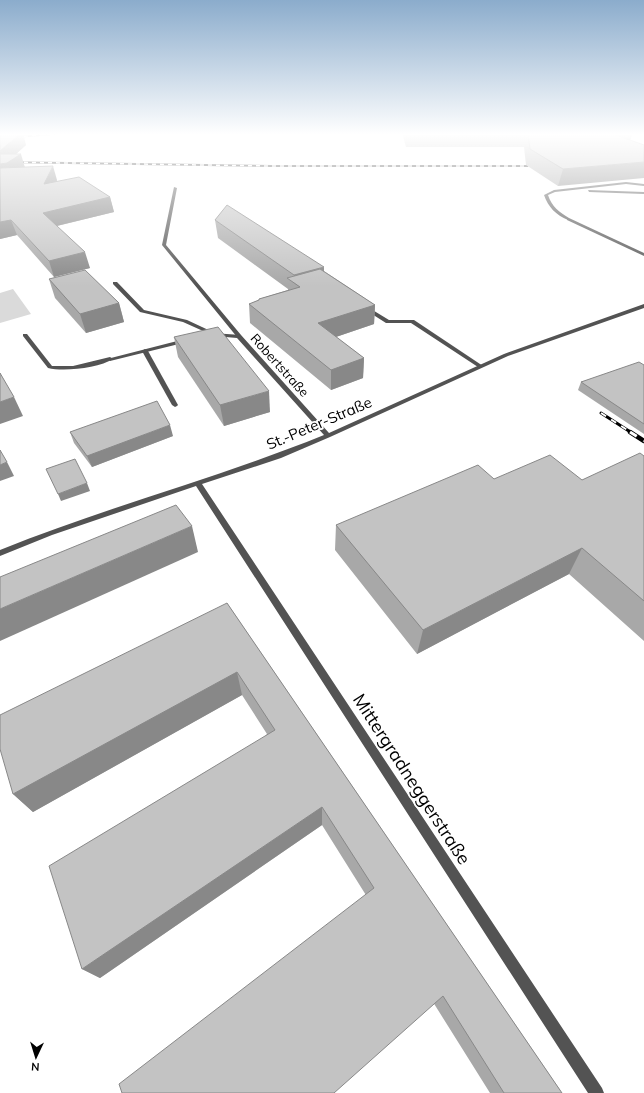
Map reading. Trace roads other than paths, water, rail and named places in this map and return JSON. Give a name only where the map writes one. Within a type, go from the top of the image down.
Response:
[{"type":"street","points":[[618,184],[554,191],[546,195],[549,203],[556,213],[644,254]]},
{"type":"street","points":[[175,188],[164,245],[238,336]]},
{"type":"street","points":[[576,189],[614,193],[644,193]]},
{"type":"street","points":[[115,283],[142,311],[185,321],[215,334]]},
{"type":"street","points":[[362,305],[388,322],[412,321],[480,366]]},
{"type":"street","name":"St.-Peter-Straße","points":[[0,553],[49,533],[279,456],[328,436],[480,366],[585,326],[644,306]]},
{"type":"street","name":"Robertstraße","points":[[200,337],[215,334],[238,336],[328,436]]},
{"type":"street","points":[[25,335],[50,367],[72,369],[193,339]]},
{"type":"street","points":[[145,351],[175,405]]},
{"type":"street","name":"Mittergradneggerstraße","points":[[198,483],[597,1093]]},
{"type":"railway","points":[[601,413],[632,433]]},
{"type":"railway","points":[[630,432],[644,441]]}]
